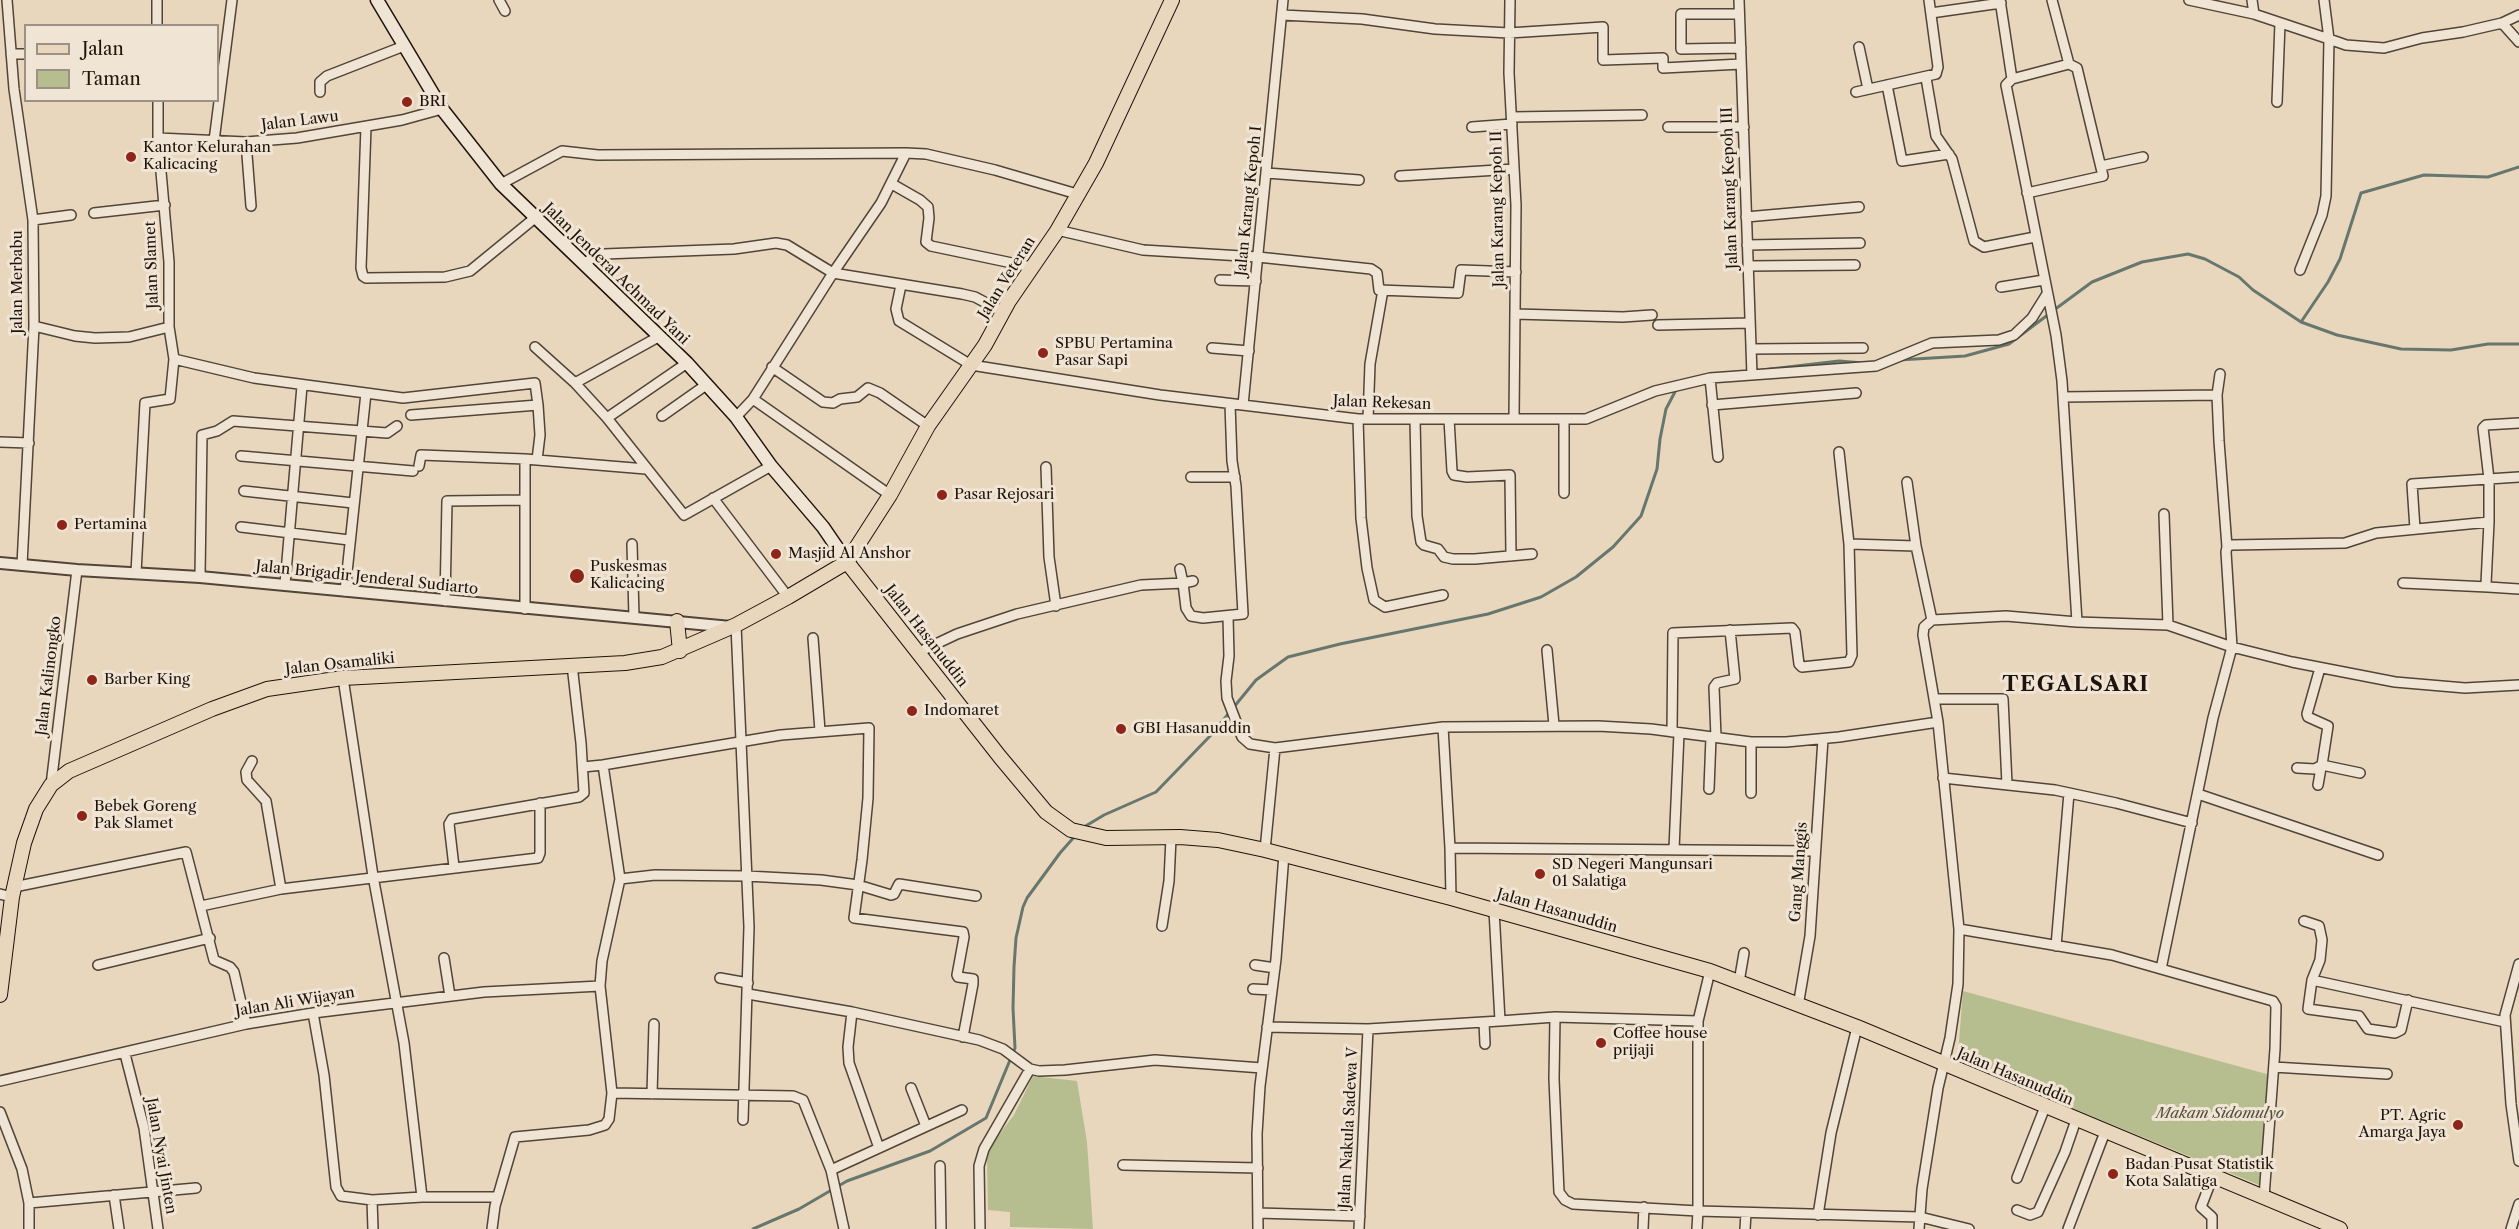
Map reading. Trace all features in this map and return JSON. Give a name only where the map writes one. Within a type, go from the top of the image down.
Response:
[{"type":"main road","name":"Jalan Jenderal Achmad Yani","points":[[377,0],[442,108],[501,184],[687,363],[736,417],[771,466],[823,527],[847,561]]},
{"type":"main road","name":"Jalan Veteran","points":[[847,561],[890,495],[928,426],[971,365],[1031,267],[1058,230],[1096,163],[1172,0]]},
{"type":"main road","name":"Jalan Osamaliki","points":[[0,995],[9,892],[36,809],[51,784],[69,771],[241,697],[267,689],[343,678],[645,661],[680,651],[734,626],[789,597],[847,561]]},
{"type":"main road","name":"Jalan Hasanuddin","points":[[847,561],[1000,757],[1046,812],[1071,830],[1089,836],[1106,838],[1218,840],[1284,854],[1710,971],[1857,1028],[2340,1229]]},
{"type":"main road","points":[[677,621],[680,651]]},
{"type":"street","name":"Jalan Merbabu","points":[[7,0],[11,54],[33,220],[34,326],[21,565]]},
{"type":"street","points":[[157,0],[157,24]]},
{"type":"street","points":[[219,102],[232,0]]},
{"type":"street","points":[[499,0],[506,11]]},
{"type":"street","name":"Jalan Karang Kepoh I","points":[[1243,405],[1282,0]]},
{"type":"street","name":"Jalan Karang Kepoh II","points":[[1509,0],[1516,272],[1514,418]]},
{"type":"street","name":"Jalan Karang Kepoh III","points":[[1739,0],[1752,370]]},
{"type":"street","points":[[1856,92],[1926,78],[1939,71],[1929,0]]},
{"type":"street","points":[[2052,0],[2069,64]]},
{"type":"street","points":[[2189,0],[2254,14],[2346,45],[2384,48],[2422,38],[2502,23],[2519,15]]},
{"type":"street","points":[[2252,0],[2254,14]]},
{"type":"street","points":[[2300,270],[2322,215],[2326,196],[2329,39],[2324,0]]},
{"type":"street","points":[[1931,13],[2001,2],[2012,78]]},
{"type":"street","points":[[1739,14],[1681,14],[1681,49],[1741,48]]},
{"type":"street","points":[[1282,15],[1362,19],[1435,29],[1509,33],[1603,27],[1603,60],[1663,58],[1663,68],[1741,64]]},
{"type":"street","points":[[2277,102],[2280,23]]},
{"type":"street","points":[[2502,23],[2519,42]]},
{"type":"street","points":[[320,92],[320,82],[327,76],[404,46]]},
{"type":"street","points":[[1859,47],[1868,89]]},
{"type":"street","points":[[11,54],[24,54]]},
{"type":"street","points":[[2027,193],[2103,176],[2077,68],[2069,64],[2012,78],[2007,82],[2006,88],[2035,237],[2056,335],[2063,397],[2077,622]]},
{"type":"street","points":[[1926,78],[1936,136],[1940,145],[1949,154],[1974,242],[1984,247],[2035,237]]},
{"type":"street","points":[[1887,85],[1902,161],[1949,154]]},
{"type":"street","name":"Jalan Slamet","points":[[34,326],[75,336],[95,338],[129,337],[169,327],[170,262],[158,138],[158,102]]},
{"type":"street","points":[[214,141],[219,102]]},
{"type":"street","name":"Jalan Lawu","points":[[158,138],[246,142],[297,138],[402,120],[442,108]]},
{"type":"street","points":[[1472,127],[1512,120],[1642,115]]},
{"type":"street","points":[[366,127],[361,268],[366,278],[445,277],[470,271],[536,218]]},
{"type":"street","points":[[1668,127],[1744,127]]},
{"type":"street","points":[[246,142],[251,206]]},
{"type":"street","points":[[501,184],[562,151],[598,154],[906,153],[926,154],[955,160],[1077,194]]},
{"type":"street","points":[[736,417],[753,399],[892,184],[906,153]]},
{"type":"street","points":[[2101,166],[2143,157]]},
{"type":"street","points":[[1400,176],[1514,169]]},
{"type":"street","points":[[1267,173],[1359,180]]},
{"type":"street","points":[[892,184],[928,207],[926,242],[931,246],[1031,267]]},
{"type":"street","points":[[94,213],[165,205]]},
{"type":"street","points":[[1746,217],[1859,207]]},
{"type":"street","points":[[33,220],[70,215]]},
{"type":"street","points":[[1058,230],[1143,250],[1258,257],[1371,269],[1377,273],[1378,289],[1383,290],[1458,293],[1461,270],[1516,272]]},
{"type":"street","points":[[585,264],[593,257],[604,254],[734,249],[771,242],[787,245],[833,273],[962,294],[975,297],[1003,312]]},
{"type":"street","points":[[1747,245],[1860,243]]},
{"type":"street","points":[[1748,266],[1855,265]]},
{"type":"street","points":[[2001,287],[2044,279]]},
{"type":"street","points":[[1220,280],[1256,281]]},
{"type":"street","points":[[901,285],[896,309],[899,321],[971,365]]},
{"type":"street","points":[[1383,290],[1363,419],[1361,518],[1367,568],[1374,600],[1385,607],[1443,595]]},
{"type":"street","name":"Jalan Rekesan","points":[[971,365],[1230,404],[1363,419],[1586,419],[1655,391],[1710,378],[1752,370],[1847,370],[1876,366],[1932,343],[1999,340],[2014,335],[2048,299]]},
{"type":"street","points":[[1515,314],[1623,317],[1652,315]]},
{"type":"street","points":[[1658,325],[1750,323]]},
{"type":"street","points":[[136,573],[145,403],[170,399],[174,359],[169,327]]},
{"type":"street","points":[[575,383],[660,336]]},
{"type":"street","points":[[535,347],[575,383],[607,418],[684,515],[771,466]]},
{"type":"street","points":[[1212,348],[1249,351]]},
{"type":"street","points":[[1751,350],[1863,348]]},
{"type":"street","points":[[174,359],[254,378],[302,386],[410,398],[535,383],[540,435],[537,460]]},
{"type":"street","points":[[607,418],[687,363]]},
{"type":"street","points":[[772,367],[823,402],[833,403],[840,399],[858,397],[868,388],[880,393],[928,426]]},
{"type":"street","points":[[2161,969],[2213,718],[2232,647],[2217,395],[2220,374]]},
{"type":"street","points":[[1710,378],[1718,457]]},
{"type":"street","points":[[381,384],[381,395]]},
{"type":"street","points":[[662,416],[706,385]]},
{"type":"street","points":[[285,584],[302,386]]},
{"type":"street","points":[[345,591],[366,393]]},
{"type":"street","points":[[1713,405],[1856,393]]},
{"type":"street","points":[[2063,397],[2217,395]]},
{"type":"street","points":[[753,399],[890,495]]},
{"type":"street","points":[[1180,569],[1187,582],[1186,608],[1191,616],[1203,618],[1244,614],[1230,404]]},
{"type":"street","points":[[411,415],[538,405]]},
{"type":"street","points":[[1415,419],[1417,516],[1421,542],[1438,549],[1444,557],[1453,559],[1532,554]]},
{"type":"street","points":[[1449,419],[1454,474],[1467,477],[1510,475],[1511,556]]},
{"type":"street","points":[[1564,419],[1564,493]]},
{"type":"street","points":[[200,577],[202,435],[217,432],[233,421],[297,424],[387,433],[397,426]]},
{"type":"street","points":[[2488,587],[2486,582],[2489,522],[2488,479],[2484,427],[2519,423]]},
{"type":"street","points":[[0,442],[29,443]]},
{"type":"street","points":[[1674,849],[1676,732],[1672,635],[1792,628],[1795,632],[1799,664],[1802,667],[1849,662],[1852,655],[1849,544],[1839,452]]},
{"type":"street","points":[[241,456],[416,469],[422,455],[525,459],[646,469]]},
{"type":"street","points":[[525,459],[525,609]]},
{"type":"street","points":[[1047,467],[1049,557],[1056,606]]},
{"type":"street","points":[[1191,477],[1235,477]]},
{"type":"street","points":[[2415,529],[2412,484],[2519,477]]},
{"type":"street","points":[[1907,482],[1916,546],[1932,620]]},
{"type":"street","points":[[244,491],[353,503]]},
{"type":"street","points":[[713,498],[789,597]]},
{"type":"street","points":[[445,601],[447,501],[524,500]]},
{"type":"street","points":[[2164,514],[2168,624]]},
{"type":"street","points":[[2227,547],[2234,544],[2345,543],[2376,533],[2489,522]]},
{"type":"street","points":[[241,527],[350,540]]},
{"type":"street","points":[[633,544],[634,617]]},
{"type":"street","points":[[1849,544],[1916,546]]},
{"type":"street","name":"Jalan Brigadir Jenderal Sudiarto","points":[[0,563],[285,584],[525,609],[734,626]]},
{"type":"street","name":"Jalan Kalinongko","points":[[51,784],[77,570]]},
{"type":"street","points":[[918,652],[957,633],[1017,614],[1141,585],[1187,582]]},
{"type":"street","points":[[2403,583],[2519,588]]},
{"type":"street","points":[[1919,1229],[1922,1189],[1942,1064],[1950,1038],[1958,984],[1959,929],[1938,722],[1923,635],[1924,627],[1932,620],[2006,616],[2077,622],[2168,624],[2232,647],[2320,668],[2395,682],[2465,688],[2519,685]]},
{"type":"street","points":[[1228,617],[1227,698],[1239,732],[1250,744],[1275,748],[1443,728],[1554,725],[1641,728],[1751,742],[1822,739],[1938,722]]},
{"type":"street","points":[[734,626],[747,876],[748,994],[743,1120]]},
{"type":"street","points":[[1709,789],[1714,687],[1717,683],[1735,679],[1730,630]]},
{"type":"street","points":[[813,638],[820,731]]},
{"type":"street","points":[[1547,650],[1554,725]]},
{"type":"street","points":[[454,867],[449,824],[452,819],[582,795],[583,767],[572,665]]},
{"type":"street","points":[[2318,785],[2328,726],[2308,717],[2307,714],[2320,668]]},
{"type":"street","points":[[343,678],[373,876],[406,1054],[422,1197]]},
{"type":"street","points":[[1934,699],[2003,699],[2007,784]]},
{"type":"street","points":[[583,767],[820,731],[869,728],[868,798],[855,919],[960,931],[964,934],[957,975],[973,979],[974,984],[963,1036]]},
{"type":"street","points":[[1443,728],[1451,898]]},
{"type":"street","name":"Gang Manggis","points":[[1798,1006],[1810,936],[1822,739]]},
{"type":"street","points":[[1751,742],[1751,793]]},
{"type":"street","points":[[1265,850],[1275,748]]},
{"type":"street","points":[[252,761],[246,772],[247,780],[266,801],[281,889]]},
{"type":"street","points":[[492,1229],[497,1197],[515,1137],[589,1130],[605,1125],[609,1119],[612,1093],[600,986],[602,961],[620,879],[603,765]]},
{"type":"street","points":[[2297,768],[2322,766],[2360,773]]},
{"type":"street","points":[[1943,778],[2069,793],[2192,823]]},
{"type":"street","points":[[2056,946],[2069,793]]},
{"type":"street","points":[[2198,794],[2378,855]]},
{"type":"street","points":[[201,906],[281,889],[373,876],[537,858],[540,853],[540,803]]},
{"type":"street","points":[[1162,926],[1169,881],[1171,838]]},
{"type":"street","points":[[1450,848],[1815,851]]},
{"type":"street","points":[[9,892],[184,851],[188,855],[214,960],[230,967],[234,972],[246,1024]]},
{"type":"street","points":[[1258,1229],[1257,1134],[1275,968],[1284,854]]},
{"type":"street","points":[[620,879],[655,874],[747,876],[821,880],[858,885],[891,895],[894,894],[899,884],[976,896]]},
{"type":"street","points":[[1494,910],[1500,1021]]},
{"type":"street","points":[[2304,921],[2315,923],[2321,930],[2320,960],[2312,980],[2308,1009],[2359,1016],[2368,1029],[2395,1033],[2401,1030],[2408,1000]]},
{"type":"street","points":[[1959,929],[2112,955],[2273,1001],[2276,1006],[2274,1067],[2264,1197]]},
{"type":"street","points":[[98,965],[210,938]]},
{"type":"street","points":[[1739,982],[1744,953]]},
{"type":"street","points":[[444,958],[450,996]]},
{"type":"street","points":[[2519,964],[2505,1022],[2519,1161]]},
{"type":"street","points":[[1255,965],[1275,968]]},
{"type":"street","points":[[1697,1229],[1698,1021],[1710,971]]},
{"type":"street","points":[[720,978],[748,983]]},
{"type":"street","points":[[2312,980],[2505,1022]]},
{"type":"street","name":"Jalan Ali Wijayan","points":[[0,1081],[125,1054],[246,1024],[313,1013],[450,996],[600,986]]},
{"type":"street","points":[[1253,989],[1272,990]]},
{"type":"street","points":[[748,994],[852,1012],[994,1044],[1003,1048],[1030,1069],[1049,1071],[1155,1060],[1263,1068]]},
{"type":"street","points":[[852,1012],[848,1047],[849,1063],[879,1148]]},
{"type":"street","points":[[313,1013],[324,1075],[337,1191],[341,1196],[372,1200],[497,1197]]},
{"type":"street","points":[[1267,1027],[1368,1029],[1555,1017],[1698,1021]]},
{"type":"street","points":[[1555,1017],[1554,1079],[1559,1191],[1565,1200],[1573,1204],[1746,1214],[1920,1217],[1970,1229]]},
{"type":"street","points":[[1484,1022],[1485,1044]]},
{"type":"street","points":[[652,1094],[654,1024]]},
{"type":"street","points":[[1818,1215],[1830,1133],[1857,1028]]},
{"type":"street","name":"Jalan Nakula Sadewa V","points":[[1359,1229],[1368,1029]]},
{"type":"street","name":"Jalan Nyai Jinten","points":[[125,1054],[144,1128],[158,1229]]},
{"type":"street","points":[[2274,1067],[2387,1074]]},
{"type":"street","points":[[980,1229],[979,1166],[984,1149],[1030,1069]]},
{"type":"street","points":[[911,1088],[926,1126]]},
{"type":"street","points":[[612,1093],[793,1096],[803,1100],[832,1174],[844,1229]]},
{"type":"street","points":[[2017,1178],[2045,1107]]},
{"type":"street","points":[[832,1174],[879,1148],[962,1110]]},
{"type":"street","points":[[0,1112],[22,1169],[29,1203],[30,1229]]},
{"type":"street","points":[[2017,1210],[2030,1215],[2038,1212],[2065,1152],[2076,1120]]},
{"type":"street","points":[[2068,1229],[2105,1132]]},
{"type":"street","points":[[940,1166],[941,1229]]},
{"type":"street","points":[[1123,1166],[1258,1168]]},
{"type":"street","points":[[2212,1229],[2212,1217],[2201,1207],[2213,1176]]},
{"type":"street","points":[[29,1203],[196,1188]]},
{"type":"street","points":[[114,1195],[119,1229]]},
{"type":"street","points":[[372,1200],[373,1229]]},
{"type":"street","points":[[2511,1229],[2519,1204]]},
{"type":"street","points":[[1643,1229],[1644,1207]]},
{"type":"street","points":[[1258,1213],[1360,1216]]},
{"type":"street","points":[[1745,1229],[1746,1214]]},
{"type":"green space","name":"Makam Sidomulyo","points":[[1963,991],[2274,1076],[2264,1187],[2021,1087],[1957,1067]]},
{"type":"green space","points":[[1033,1076],[1077,1081],[1087,1142],[1093,1229],[1010,1227],[1010,1212],[988,1210],[987,1159],[990,1146],[1014,1115]]},
{"type":"waterway","points":[[2301,322],[2328,282],[2340,259],[2361,193],[2424,175],[2488,177],[2519,167]]},
{"type":"waterway","points":[[2054,310],[2092,282],[2142,262],[2188,254],[2205,259],[2239,277],[2253,290],[2301,322],[2337,335],[2401,349],[2451,350],[2488,344],[2519,344]]},
{"type":"waterway","points":[[1899,360],[1965,356],[2009,344],[2049,314]]},
{"type":"waterway","points":[[1762,370],[1839,361],[1863,363]]},
{"type":"waterway","points":[[1084,827],[1104,815],[1156,792],[1211,735],[1256,680],[1288,657],[1488,614],[1541,597],[1576,577],[1613,547],[1641,516],[1657,469],[1666,409],[1677,388]]},
{"type":"waterway","points":[[753,1229],[799,1209],[847,1181],[930,1151],[986,1118],[1015,1048],[1014,967],[1016,938],[1023,907],[1027,898],[1075,836]]},
{"type":"place","name":"BRI","points":[[407,102]]},
{"type":"place","name":"Kantor Kelurahan Kalicacing","points":[[131,157]]},
{"type":"place","name":"SPBU Pertamina Pasar Sapi","points":[[1043,353]]},
{"type":"place","name":"Pasar Rejosari","points":[[942,495]]},
{"type":"place","name":"Pertamina","points":[[62,525]]},
{"type":"place","name":"Masjid Al Anshor","points":[[776,554]]},
{"type":"place","name":"Puskesmas Kalicacing","points":[[577,576]]},
{"type":"place","name":"Barber King","points":[[92,680]]},
{"type":"place","name":"Indomaret","points":[[912,711]]},
{"type":"place","name":"GBI Hasanuddin","points":[[1121,729]]},
{"type":"place","name":"Bebek Goreng Pak Slamet","points":[[82,816]]},
{"type":"place","name":"SD Negeri Mangunsari 01 Salatiga","points":[[1540,874]]},
{"type":"place","name":"Coffee house prijaji","points":[[1601,1043]]},
{"type":"place","name":"PT. Agric Amarga Jaya","points":[[2458,1125]]},
{"type":"place","name":"Badan Pusat Statistik Kota Salatiga","points":[[2113,1174]]},
{"type":"district","name":"TEGALSARI","points":[[2076,685]]}]
